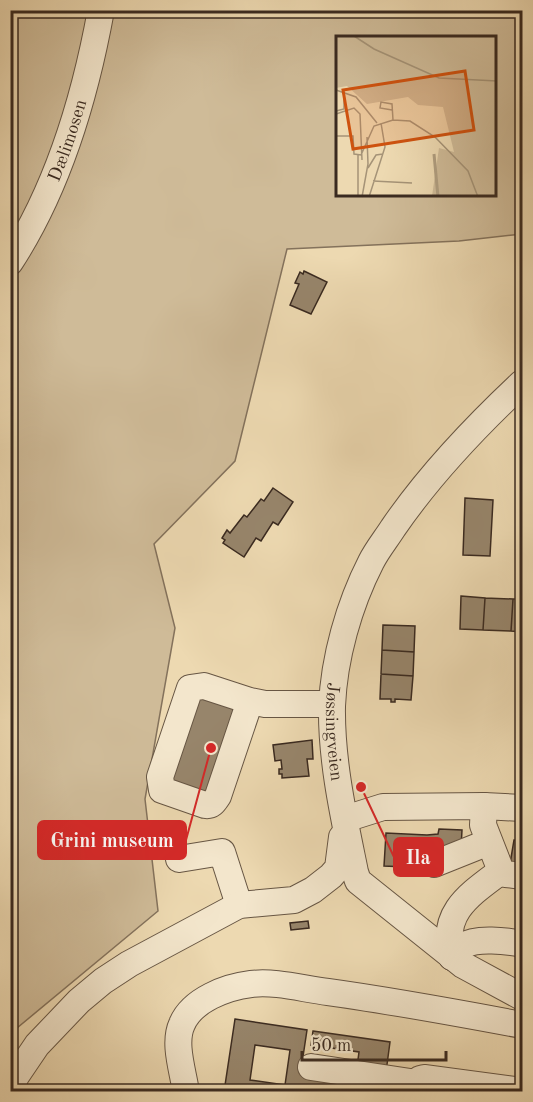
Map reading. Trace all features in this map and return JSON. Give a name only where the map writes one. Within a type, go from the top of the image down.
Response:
[{"type":"street","name":"Dælimosen","points":[[10,262],[25,239],[50,186],[79,111],[101,10]]},
{"type":"street","name":"Jøssingveien","points":[[345,819],[333,729],[333,704],[342,642],[358,591],[371,561],[408,506],[485,418],[522,383]]},
{"type":"street","points":[[250,701],[214,802],[210,806],[205,805],[162,790],[160,777],[190,688],[204,686],[250,701],[272,705],[333,704]]},
{"type":"street","points":[[452,957],[448,934],[454,914],[473,892],[512,874],[489,842],[483,825],[484,806]]},
{"type":"street","points":[[345,819],[383,807],[522,808]]},
{"type":"street","points":[[10,1089],[37,1045],[79,1001],[103,981],[129,964],[239,905],[294,900],[313,890],[331,876],[338,868],[345,819]]},
{"type":"street","points":[[345,819],[355,872],[363,887],[452,957],[522,997]]},
{"type":"street","points":[[434,864],[489,842]]},
{"type":"street","points":[[179,859],[222,852],[239,905]]},
{"type":"street","points":[[452,957],[462,946],[469,943],[507,941],[522,944]]},
{"type":"street","points":[[186,1092],[178,1035],[182,1022],[198,1004],[236,987],[273,984],[382,999],[522,1025]]},
{"type":"street","points":[[311,1068],[417,1087],[420,1079],[424,1078],[522,1090]]},
{"type":"shaded area","points":[[11,11],[522,11],[522,234],[459,241],[287,249],[235,461],[154,544],[175,628],[145,799],[158,911],[11,1033]]},
{"type":"building","points":[[304,271],[327,282],[311,314],[290,305],[299,284],[295,283],[300,272],[303,274]]},
{"type":"building","points":[[522,445],[522,502],[519,502]]},
{"type":"building","points":[[273,488],[293,502],[278,525],[273,522],[261,541],[256,538],[244,557],[223,543],[225,540],[222,538],[227,530],[230,533],[244,515],[247,517],[261,499],[264,501]]},
{"type":"building","points":[[465,498],[493,500],[490,556],[463,555]]},
{"type":"building","points":[[461,596],[485,598],[483,630],[460,629]]},
{"type":"building","points":[[485,598],[513,599],[511,631],[483,630]]},
{"type":"building","points":[[513,599],[522,599],[522,632],[511,631]]},
{"type":"building","points":[[383,625],[415,626],[414,652],[382,650]]},
{"type":"building","points":[[382,650],[414,652],[413,676],[381,674]]},
{"type":"building","points":[[381,674],[413,676],[411,700],[395,699],[395,702],[391,702],[391,699],[380,699]]},
{"type":"building","points":[[198,693],[237,706],[206,800],[167,786]]},
{"type":"building","points":[[312,740],[313,759],[307,759],[309,776],[282,778],[282,774],[279,774],[279,769],[282,769],[281,760],[275,761],[273,745]]},
{"type":"building","points":[[439,829],[462,830],[461,849],[429,847],[428,860],[406,859],[406,867],[384,866],[386,833],[427,835],[438,834]]},
{"type":"building","points":[[514,840],[522,841],[522,866],[510,864]]},
{"type":"building","points":[[308,921],[309,928],[291,930],[290,923]]},
{"type":"building","points":[[235,1019],[307,1030],[301,1070],[384,1083],[383,1092],[224,1092]],"holes":[[[255,1045],[290,1050],[285,1085],[250,1080]]]},
{"type":"building","points":[[313,1031],[390,1042],[386,1072],[357,1067],[359,1052],[311,1045]]},
{"type":"place","name":"Grini museum","points":[[211,748]]},
{"type":"place","name":"Ila","points":[[361,787]]}]
